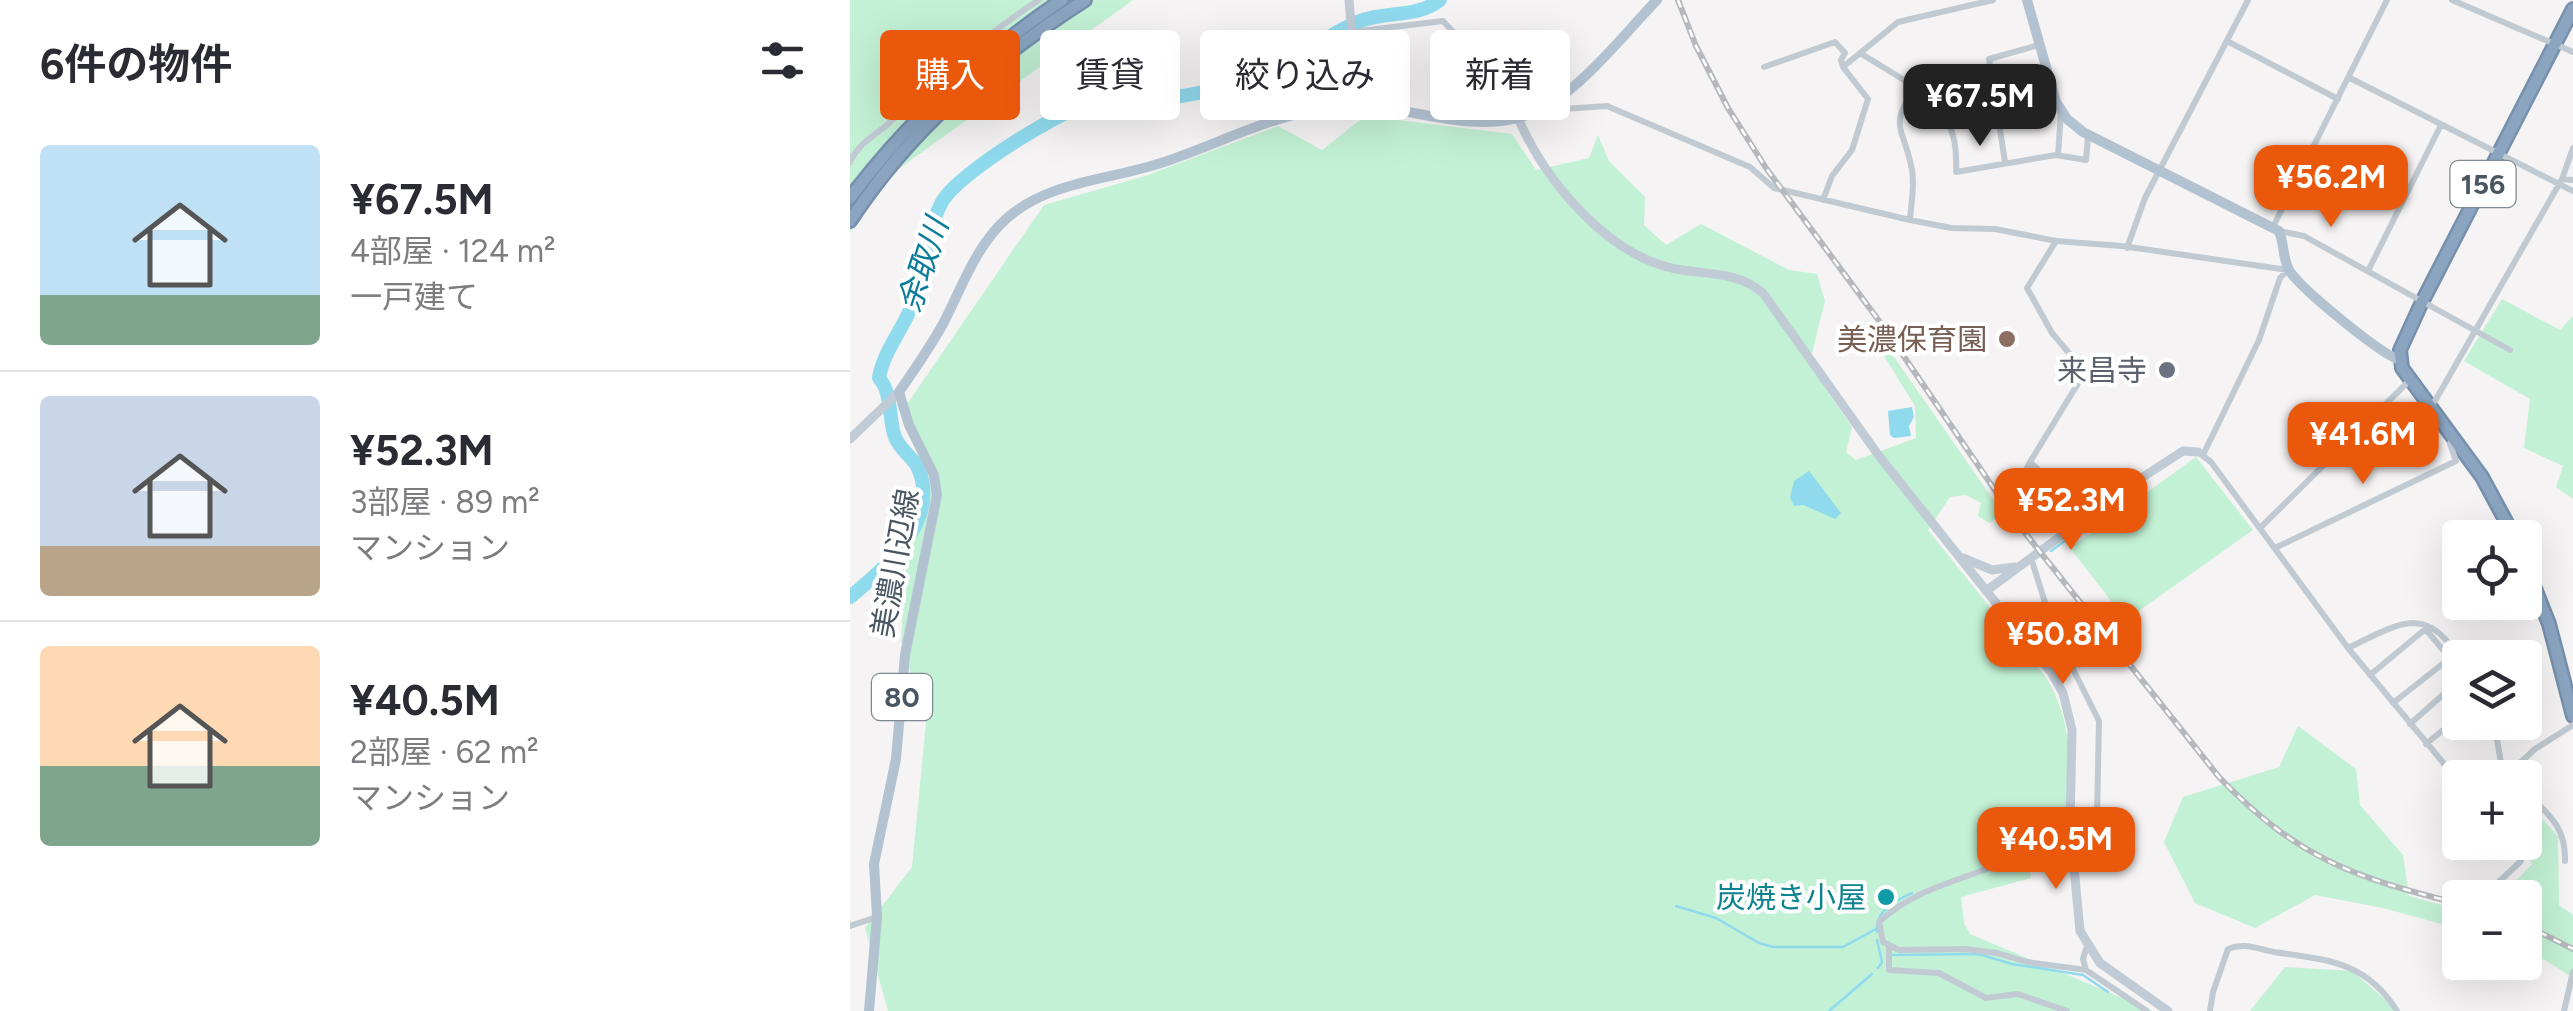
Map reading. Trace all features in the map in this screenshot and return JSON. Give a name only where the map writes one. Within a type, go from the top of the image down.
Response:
[{"type":"highway","points":[[850,198],[886,151],[950,86],[1062,0]]},
{"type":"highway","points":[[850,221],[898,157],[960,92],[1085,0]]},
{"type":"highway","name":"156","points":[[2400,360],[2403,341],[2422,302],[2573,10]]},
{"type":"highway","points":[[2400,360],[2410,380],[2482,476],[2505,520]]},
{"type":"highway","points":[[2542,608],[2556,645],[2573,716]]},
{"type":"main road","points":[[1570,89],[1657,0]]},
{"type":"main road","points":[[2027,0],[2056,102],[2062,110],[2088,135],[2276,229],[2289,270],[2378,348],[2400,360]]},
{"type":"main road","points":[[896,394],[942,325],[989,238],[1026,203],[1064,188],[1158,164],[1273,120]]},
{"type":"main road","points":[[1460,120],[1504,120]]},
{"type":"main road","name":"美濃川辺線","points":[[869,1011],[877,916],[874,864],[896,759],[905,655],[937,495],[934,475],[896,394]]},
{"type":"street","points":[[850,162],[857,146],[884,127],[926,85],[986,35],[1039,0]]},
{"type":"street","points":[[1348,0],[1351,28],[1443,20],[1452,30]]},
{"type":"street","points":[[1843,66],[1898,22],[1993,0]]},
{"type":"street","points":[[2127,248],[2145,198],[2248,0]]},
{"type":"street","points":[[2387,0],[2276,229],[2304,236],[2510,350]]},
{"type":"street","points":[[2452,0],[2573,52]]},
{"type":"street","points":[[2226,41],[2338,99]]},
{"type":"street","points":[[1764,67],[1835,42],[1845,54],[1843,66],[1868,99],[1852,150],[1832,176],[1823,200]]},
{"type":"street","points":[[2005,162],[1989,59],[2040,44]]},
{"type":"street","points":[[1860,52],[1917,88],[1940,108],[1957,144],[1956,172],[2058,155],[2086,160],[2088,135]]},
{"type":"street","points":[[2350,78],[2497,156],[2560,181],[2573,192]]},
{"type":"street","points":[[1910,220],[1913,174],[1899,118],[1901,106],[1917,88]]},
{"type":"street","points":[[1570,109],[1607,106],[1750,167],[1774,188],[1910,220],[2289,270]]},
{"type":"street","points":[[2058,155],[2062,110]]},
{"type":"street","points":[[1519,120],[1563,193],[1603,231],[1656,263],[1734,276],[1763,293],[1879,456],[2051,672],[2063,693],[2072,730],[2070,825],[2080,931],[2087,946],[2109,970],[2168,1011]]},
{"type":"street","points":[[2368,271],[2441,124]]},
{"type":"street","points":[[2430,404],[2560,181],[2573,148]]},
{"type":"street","points":[[2560,181],[2573,180]]},
{"type":"street","points":[[2010,502],[2085,372],[2052,333],[2027,288],[2056,241]]},
{"type":"street","points":[[2200,454],[2259,340],[2280,278],[2289,270]]},
{"type":"street","points":[[2260,528],[2410,380]]},
{"type":"street","points":[[850,439],[896,394]]},
{"type":"street","points":[[2274,548],[2456,461],[2450,444],[2454,436]]},
{"type":"street","points":[[1986,590],[2183,451],[2200,454],[2212,462],[2348,648],[2442,762]]},
{"type":"street","points":[[2030,462],[2087,516]]},
{"type":"street","points":[[1956,554],[1992,570],[2021,566]]},
{"type":"street","points":[[2031,558],[2054,631],[2098,721],[2097,817],[2092,825],[2070,825],[2047,823],[2014,811],[1996,814],[1992,817],[2010,853],[2007,861],[1932,888],[1892,910],[1879,922],[1880,934],[1898,950],[1965,949],[2086,970],[2147,1011]]},
{"type":"street","points":[[2348,648],[2401,623],[2425,622],[2439,630],[2445,640]]},
{"type":"street","points":[[2370,675],[2423,631],[2442,648]]},
{"type":"street","points":[[2393,704],[2442,664]]},
{"type":"street","points":[[2410,724],[2442,696]]},
{"type":"street","points":[[2524,760],[2535,748],[2573,725]]},
{"type":"street","points":[[2426,744],[2442,731]]},
{"type":"street","points":[[2542,809],[2557,825],[2566,846],[2565,861]]},
{"type":"street","points":[[2500,880],[2520,860]]},
{"type":"street","points":[[850,926],[877,916]]},
{"type":"street","points":[[2210,1011],[2228,949],[2241,944],[2315,956],[2362,972],[2377,984],[2397,1011]]},
{"type":"street","points":[[1890,946],[1889,970],[1939,973],[1986,998],[2018,994],[2067,1011]]},
{"type":"street","points":[[2086,970],[2082,959],[2087,946]]},
{"type":"street","points":[[2564,1011],[2573,972]]},
{"type":"green space","points":[[850,0],[1133,0],[1091,30],[1040,30],[1040,67],[1020,81],[1020,30],[880,30],[880,120],[967,120],[868,191],[850,233]]},
{"type":"green space","points":[[1360,120],[1398,120],[1512,134],[1536,170],[1589,158],[1598,135],[1609,161],[1645,197],[1644,225],[1666,245],[1701,224],[1789,270],[1817,274],[1825,301],[1809,365],[1852,427],[1846,452],[1856,460],[1916,438],[1915,406],[1876,343],[1869,321],[2004,515],[1989,523],[1978,516],[1981,503],[1966,495],[1950,497],[1928,530],[2045,676],[2055,694],[2066,732],[2071,831],[2013,821],[2011,830],[2027,853],[2031,878],[1961,897],[1964,923],[1970,934],[2153,1011],[888,1011],[865,928],[912,867],[926,723],[901,641],[906,555],[920,462],[905,407],[1044,205],[1145,176],[1278,126],[1322,150]]},
{"type":"green space","points":[[2502,299],[2560,330],[2573,316],[2573,499],[2556,487],[2563,466],[2524,448],[2530,399],[2464,361]]},
{"type":"green space","points":[[2196,457],[2253,530],[2126,620],[2070,548]]},
{"type":"green space","points":[[2298,726],[2356,769],[2360,805],[2403,855],[2409,896],[2442,905],[2442,924],[2315,895],[2255,928],[2195,903],[2164,842],[2183,797],[2279,767]]},
{"type":"green space","points":[[2542,818],[2558,837],[2559,905],[2573,915],[2573,978],[2542,959],[2542,880],[2517,880],[2532,864],[2530,860],[2542,860]]},
{"type":"green space","points":[[2285,967],[2352,971],[2394,1011],[2250,1011]]},
{"type":"water","points":[[1912,407],[1911,436],[1894,438],[1890,435],[1888,411]]},
{"type":"water","points":[[1809,471],[1841,513],[1835,519],[1803,505],[1794,506],[1790,497],[1794,481]]},
{"type":"waterway","name":"余取川","points":[[850,597],[906,542],[922,506],[918,468],[895,437],[886,391],[879,378],[915,297],[936,215],[952,190],[1014,142],[1083,105],[1105,99],[1184,96],[1236,84],[1263,75],[1355,23],[1421,10],[1440,0]]},
{"type":"waterway","points":[[2051,551],[2135,489]]},
{"type":"waterway","points":[[1877,932],[1883,912],[1912,893]]},
{"type":"waterway","points":[[1676,906],[1716,918],[1773,947],[1843,947],[1876,929]]},
{"type":"waterway","points":[[1877,940],[1882,962],[1878,968]]},
{"type":"waterway","points":[[1892,955],[1978,954],[2012,964],[2083,975],[2108,992]]},
{"type":"waterway","points":[[1829,1011],[1872,974]]},
{"type":"railway","points":[[1678,0],[1728,108],[1766,168],[1888,333],[2018,524],[2219,777],[2275,828],[2329,861],[2358,874],[2442,899]]},
{"type":"railway","points":[[2542,934],[2573,949]]},
{"type":"place","name":"美濃保育園","points":[[2007,339]]},
{"type":"place","name":"来昌寺","points":[[2167,370]]},
{"type":"place","name":"炭焼き小屋","points":[[1886,897]]}]
